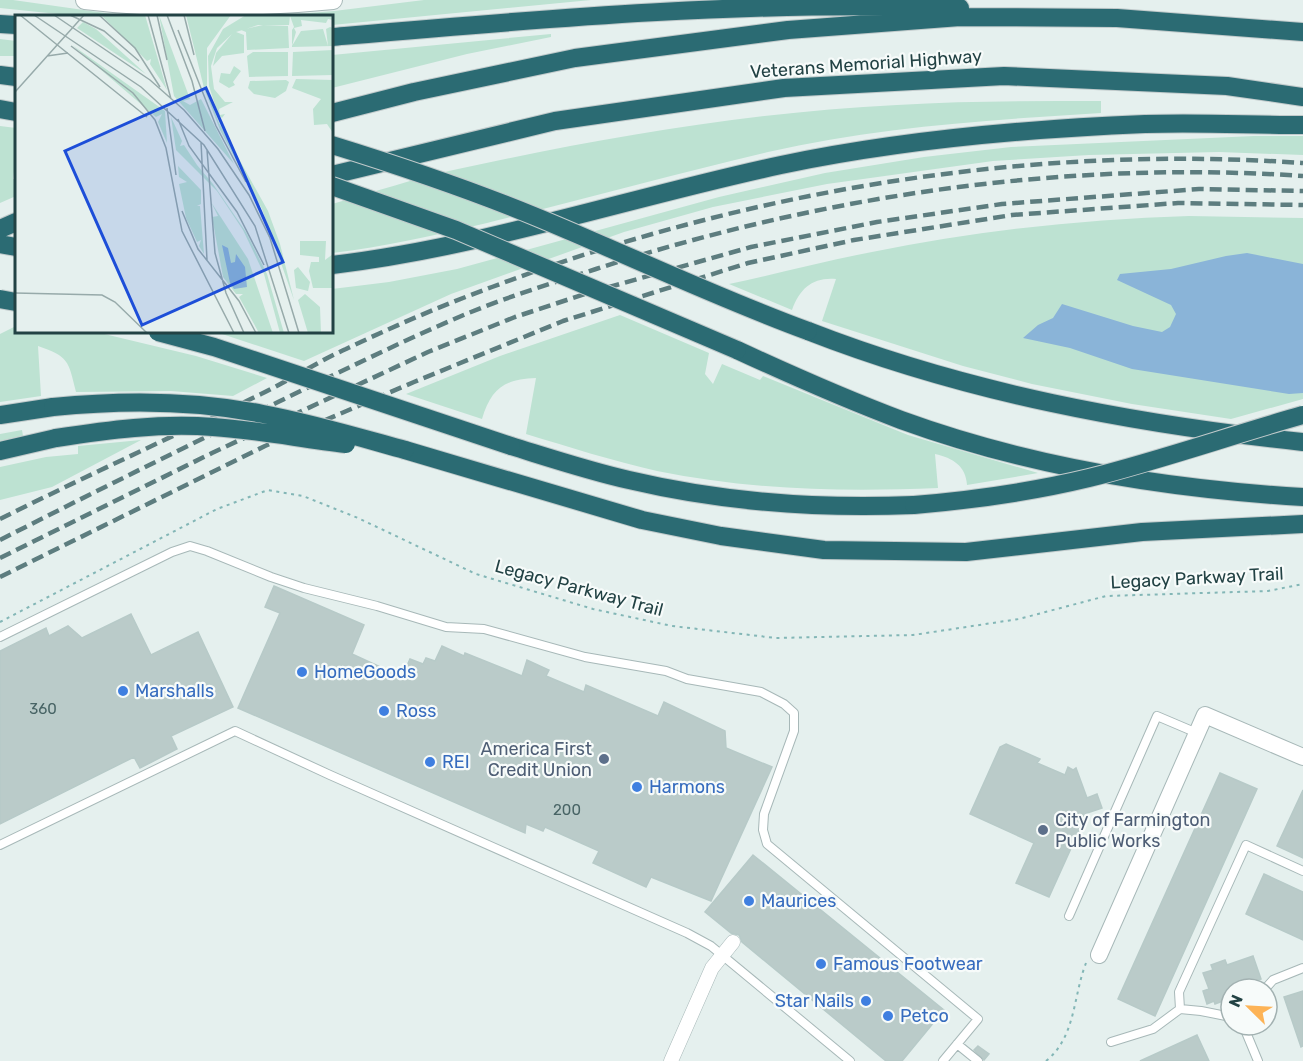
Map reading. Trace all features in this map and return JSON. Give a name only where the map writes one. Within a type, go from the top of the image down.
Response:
[{"type":"highway","points":[[333,37],[606,13],[783,6],[909,5],[1117,18]]},
{"type":"highway","name":"Veterans Memorial Highway","points":[[333,114],[414,92],[575,58],[788,30],[960,17],[1117,18],[1303,32]]},
{"type":"highway","points":[[0,24],[15,26]]},
{"type":"highway","points":[[0,75],[15,77]]},
{"type":"highway","name":"Veterans Memorial Highway","points":[[333,175],[555,121],[784,88],[1004,76],[1227,86],[1303,97]]},
{"type":"highway","points":[[0,109],[15,112]]},
{"type":"highway","points":[[333,265],[453,246],[780,165],[863,150],[1000,132],[1034,130],[1146,124],[1303,125]]},
{"type":"highway","points":[[333,146],[430,177],[533,216],[751,309],[874,356],[951,379],[1054,405],[1135,420],[1303,442]]},
{"type":"highway","points":[[333,186],[456,230],[902,420],[1005,452],[1072,468],[1142,481],[1239,493],[1303,497]]},
{"type":"highway","points":[[0,229],[15,222]]},
{"type":"highway","points":[[0,244],[15,247]]},
{"type":"highway","points":[[0,253],[15,255]]},
{"type":"highway","points":[[0,304],[15,296]]},
{"type":"highway","points":[[0,298],[15,303]]},
{"type":"highway","points":[[0,304],[15,303]]},
{"type":"highway","points":[[162,333],[232,353],[511,446],[610,475],[704,495],[808,506],[914,505],[996,496],[1089,478],[1303,415]]},
{"type":"highway","points":[[0,415],[53,407],[129,403],[179,404],[236,410],[288,419],[405,450],[642,520],[721,536],[824,550],[966,552],[1142,532],[1303,524]]},
{"type":"highway","points":[[0,451],[56,438],[123,429],[202,426],[405,450]]},
{"type":"street","points":[[86,0],[126,5],[206,7],[333,0]]},
{"type":"street","points":[[1093,956],[1205,714],[1303,757]]},
{"type":"street","points":[[671,1061],[712,968],[733,942]]},
{"type":"lane","points":[[0,638],[171,552],[190,546],[304,588],[377,606],[446,627],[484,629],[585,657],[666,671],[687,679],[761,692],[784,704],[794,713],[794,731],[764,814],[763,830],[767,844],[978,1019],[943,1061]]},
{"type":"lane","points":[[1069,916],[1157,716],[1197,733]]},
{"type":"lane","points":[[0,845],[235,731],[330,776],[687,933],[723,955],[850,1061]]},
{"type":"lane","points":[[1180,1009],[1179,992],[1246,845],[1303,871]]},
{"type":"lane","points":[[1279,978],[1303,968]]},
{"type":"lane","points":[[1112,1042],[1152,1029],[1180,1009],[1219,1015]]},
{"type":"lane","points":[[1249,1037],[1258,1061]]},
{"type":"lane","points":[[957,1044],[978,1061]]},
{"type":"path","name":"Legacy Parkway Trail","points":[[0,622],[217,508],[268,490],[303,496],[358,518],[476,574],[593,609],[672,626],[777,638],[913,635],[1019,619],[1106,596],[1268,591],[1303,584]]},
{"type":"path","points":[[6,514],[9,520]]},
{"type":"path","points":[[1046,1061],[1054,1055],[1072,1020],[1093,956]]},
{"type":"green space","points":[[0,0],[13,0],[130,15],[67,15],[0,8]]},
{"type":"green space","points":[[424,0],[591,0],[333,25],[333,15],[285,15]]},
{"type":"green space","points":[[551,34],[551,37],[467,54],[333,88],[333,55]]},
{"type":"green space","points":[[0,39],[15,41],[15,56],[0,56]]},
{"type":"green space","points":[[1101,101],[1101,113],[933,126],[809,143],[468,227],[390,244],[333,253],[333,204],[458,169],[621,137],[731,120],[842,108]]},
{"type":"green space","points":[[0,126],[15,128],[13,179],[15,179],[15,196],[0,203]]},
{"type":"green space","points":[[1254,136],[1303,136],[1303,155],[1219,152],[1089,155],[993,161],[827,184],[713,207],[624,232],[451,294],[304,361],[219,333],[333,333],[333,289],[389,282],[457,269],[719,197],[825,173],[924,157],[1011,147]]},
{"type":"green space","points":[[1189,216],[1303,218],[1303,399],[1231,419],[1132,404],[1032,384],[963,366],[822,321],[836,279],[821,280],[808,286],[795,302],[792,310],[729,284],[854,256],[990,232],[1070,223]]},
{"type":"green space","points":[[620,315],[709,353],[705,374],[713,384],[722,364],[760,380],[763,376],[908,435],[1038,473],[967,485],[964,473],[957,464],[935,454],[938,488],[832,489],[727,482],[657,471],[526,434],[536,378],[515,381],[500,388],[490,400],[482,419],[406,394],[500,356]]},
{"type":"green space","points":[[15,326],[15,333],[100,333],[196,356],[267,378],[233,396],[171,391],[76,392],[66,361],[56,353],[38,346],[41,396],[0,402],[0,334]]},
{"type":"green space","points":[[22,430],[23,436],[0,441],[0,434]]},
{"type":"green space","points":[[141,440],[52,487],[0,500],[0,467],[46,457],[78,454],[78,446]]},
{"type":"water","points":[[1247,253],[1303,264],[1303,393],[1289,394],[1132,369],[1070,348],[1023,338],[1038,325],[1053,318],[1062,304],[1133,326],[1162,332],[1170,327],[1176,314],[1171,305],[1117,280],[1120,274],[1171,269]]},
{"type":"building","points":[[274,586],[364,625],[352,654],[402,677],[410,659],[423,664],[426,658],[435,661],[442,646],[522,676],[527,660],[549,670],[546,676],[584,692],[586,685],[658,716],[664,702],[725,731],[726,748],[772,767],[711,901],[651,877],[646,887],[593,863],[599,851],[545,827],[543,831],[526,824],[525,833],[238,708],[280,613],[265,607]]},
{"type":"building","points":[[131,614],[151,655],[198,632],[233,707],[171,736],[177,749],[140,768],[134,757],[0,824],[0,651],[46,628],[49,636],[68,626],[82,638]]},
{"type":"building","name":"City of Farmington Public Works","points":[[1006,744],[1040,759],[1037,763],[1065,775],[1068,767],[1073,770],[1076,768],[1087,798],[1097,794],[1102,808],[1087,813],[1049,897],[1016,883],[1034,843],[970,814],[1000,747]]},
{"type":"building","points":[[1220,773],[1257,789],[1155,1016],[1118,999]]},
{"type":"building","points":[[1303,790],[1303,858],[1277,846]]},
{"type":"building","points":[[753,855],[944,1010],[902,1061],[886,1061],[742,942],[739,935],[731,933],[705,912]]},
{"type":"building","points":[[1264,874],[1303,892],[1303,940],[1246,914]]},
{"type":"building","points":[[1253,956],[1260,977],[1219,977],[1219,1002],[1215,1004],[1214,1001],[1207,1004],[1203,991],[1209,989],[1203,973],[1213,970],[1211,965],[1225,960],[1227,965]]},
{"type":"building","points":[[1303,991],[1303,1046],[1301,1047],[1284,997]]},
{"type":"building","points":[[1197,1035],[1209,1061],[1140,1061]]},
{"type":"building","points":[[978,1046],[989,1054],[984,1060],[974,1050]]},
{"type":"railway","points":[[0,519],[261,394],[335,354],[419,316],[492,287],[589,253],[689,224],[789,200],[891,182],[994,168],[1097,161],[1200,159],[1303,163]]},
{"type":"railway","points":[[0,540],[208,436],[436,327],[527,292],[682,243],[769,221],[857,203],[945,189],[1035,179],[1124,173],[1214,172],[1303,176]]},
{"type":"railway","points":[[0,558],[212,453],[428,352],[515,317],[588,293],[751,247],[877,222],[1002,204],[1199,189],[1303,191]]},
{"type":"railway","points":[[0,577],[265,446],[414,382],[563,321],[748,263],[854,240],[1012,215],[1178,203],[1303,205]]},
{"type":"place","name":"HomeGoods","points":[[302,672]]},
{"type":"place","name":"Marshalls","points":[[123,691]]},
{"type":"place","name":"Ross","points":[[384,711]]},
{"type":"place","name":"America First Credit Union","points":[[604,759]]},
{"type":"place","name":"REI","points":[[430,762]]},
{"type":"place","name":"Harmons","points":[[637,787]]},
{"type":"place","name":"City of Farmington Public Works","points":[[1043,830]]},
{"type":"place","name":"Maurices","points":[[749,901]]},
{"type":"place","name":"Famous Footwear","points":[[821,964]]},
{"type":"place","name":"Star Nails","points":[[866,1001]]},
{"type":"place","name":"Petco","points":[[888,1016]]}]
